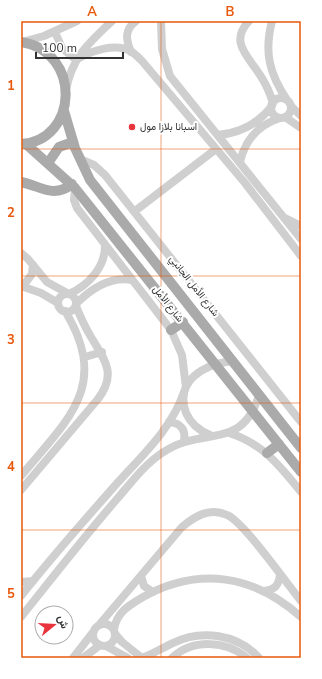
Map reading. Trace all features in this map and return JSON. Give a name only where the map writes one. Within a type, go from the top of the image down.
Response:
[{"type":"main road","points":[[22,42],[41,49],[56,62],[65,80],[66,99],[64,111],[58,122],[50,131],[40,138],[24,144]]},
{"type":"main road","name":"شارع الأمل","points":[[64,111],[73,142],[90,180],[301,448]]},
{"type":"main road","points":[[48,163],[54,152],[60,147],[73,142]]},
{"type":"main road","name":"شارع الأمل","points":[[24,144],[73,186],[183,322],[301,472]]},
{"type":"main road","points":[[21,182],[56,192],[73,186]]},
{"type":"main road","points":[[171,330],[183,322]]},
{"type":"main road","points":[[267,453],[279,444]]},
{"type":"street","points":[[22,42],[55,32],[77,21]]},
{"type":"street","points":[[66,99],[68,79],[76,60],[82,50],[112,21]]},
{"type":"street","points":[[131,52],[127,33],[129,27],[136,21]]},
{"type":"street","points":[[161,21],[162,49],[170,76],[301,239]]},
{"type":"street","points":[[249,21],[242,30],[240,40],[243,50],[265,82],[274,115],[283,117],[301,128]]},
{"type":"street","points":[[272,21],[268,57],[275,79],[289,103],[301,116]]},
{"type":"street","points":[[55,32],[62,48],[76,60]]},
{"type":"street","points":[[76,60],[100,50],[112,49],[131,52],[152,71],[301,256]]},
{"type":"street","points":[[253,64],[263,62],[268,57]]},
{"type":"street","points":[[218,135],[244,129],[260,120],[278,99],[289,103]]},
{"type":"street","points":[[240,162],[245,147],[253,134],[266,124],[290,113],[289,103]]},
{"type":"street","points":[[135,211],[216,149]]},
{"type":"street","name":"شارع الأمل الجانبي","points":[[80,159],[100,170],[135,211],[301,422]]},
{"type":"street","points":[[73,186],[74,200],[77,208],[171,330],[182,355],[185,408],[190,419],[198,428],[212,436]]},
{"type":"street","points":[[284,217],[301,226]]},
{"type":"street","points":[[58,303],[60,298],[78,289],[97,272],[104,257],[105,246]]},
{"type":"street","points":[[21,253],[47,282],[75,297],[76,304],[89,333],[102,352],[108,368],[106,385],[103,392],[21,490]]},
{"type":"street","points":[[21,476],[69,418],[76,407],[84,381],[85,357],[78,337],[65,311],[61,309],[58,303],[41,293],[22,286],[32,274],[33,265]]},
{"type":"street","points":[[65,311],[73,310],[76,304],[94,288],[108,281],[120,278],[132,280]]},
{"type":"street","points":[[85,357],[102,352]]},
{"type":"street","points":[[21,596],[85,519],[159,436],[178,408],[185,389],[197,373],[215,364],[233,361]]},
{"type":"street","points":[[21,617],[94,526],[152,461],[172,446],[184,441],[229,433],[237,430],[244,424],[253,412],[259,395]]},
{"type":"street","points":[[76,407],[86,412]]},
{"type":"street","points":[[169,422],[180,425],[184,430],[184,441]]},
{"type":"street","points":[[229,433],[253,443],[267,453],[301,492]]},
{"type":"street","points":[[73,658],[97,627],[182,527],[193,517],[204,513],[216,512],[235,519],[301,601]]},
{"type":"street","points":[[85,519],[94,526]]},
{"type":"street","points":[[264,591],[271,590],[276,586],[279,581],[280,574]]},
{"type":"street","points":[[141,576],[144,586],[153,592]]},
{"type":"street","points":[[83,658],[103,645],[113,641],[119,614],[124,608],[153,592],[186,581],[206,578],[227,579],[247,584],[264,591],[301,617]]},
{"type":"street","points":[[21,582],[33,581]]},
{"type":"street","points":[[97,627],[107,624],[127,646],[142,658],[160,651],[173,643],[201,635],[231,639],[245,646],[259,658]]},
{"type":"street","points":[[97,627],[94,638],[103,645],[128,658]]},
{"type":"street","points":[[172,658],[178,652],[189,646],[202,644],[216,644],[230,648],[247,658]]},
{"type":"place","name":"اسبانا بلازا مول","points":[[132,127]]}]
